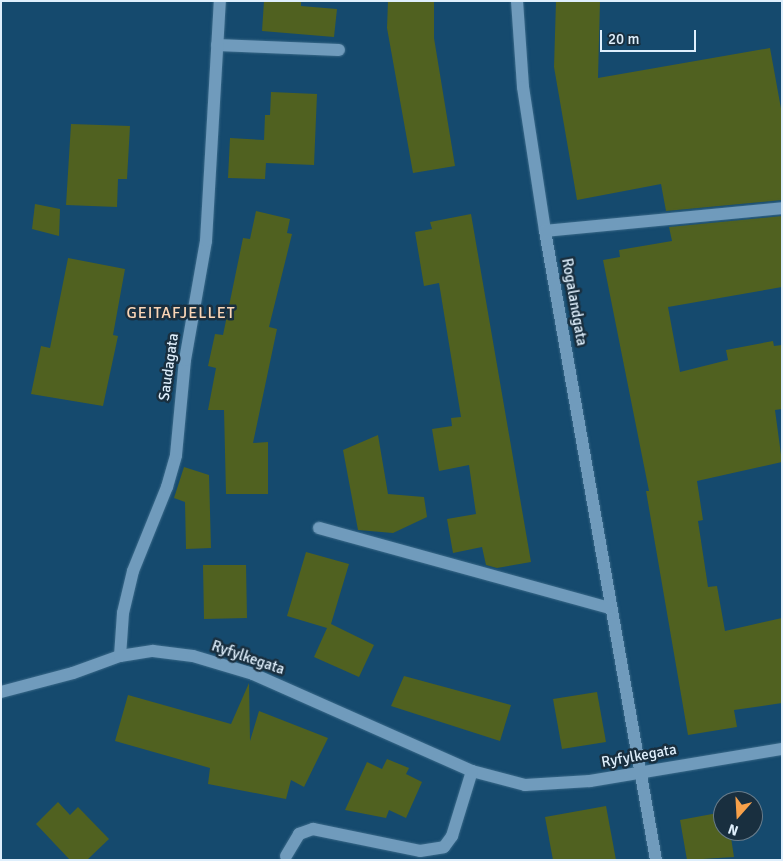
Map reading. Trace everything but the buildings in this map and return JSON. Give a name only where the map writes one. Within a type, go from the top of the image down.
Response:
[{"type":"street","name":"Saudagata","points":[[120,656],[123,612],[133,571],[168,487],[176,456],[185,360],[206,241],[220,1]]},
{"type":"street","name":"Rogalandgata","points":[[517,1],[523,87],[545,230],[639,773],[656,860]]},
{"type":"street","points":[[218,45],[339,50]]},
{"type":"street","points":[[545,230],[782,208]]},
{"type":"street","points":[[319,528],[610,608]]},
{"type":"street","name":"Ryfylkegata","points":[[1,692],[73,673],[120,656],[153,651],[177,654],[253,674],[472,771],[525,785],[590,781],[782,748]]},
{"type":"street","points":[[286,856],[298,834],[313,829],[420,851],[444,846],[452,836],[472,771]]},
{"type":"district","name":"GEITAFJELLET","points":[[181,313]]}]
